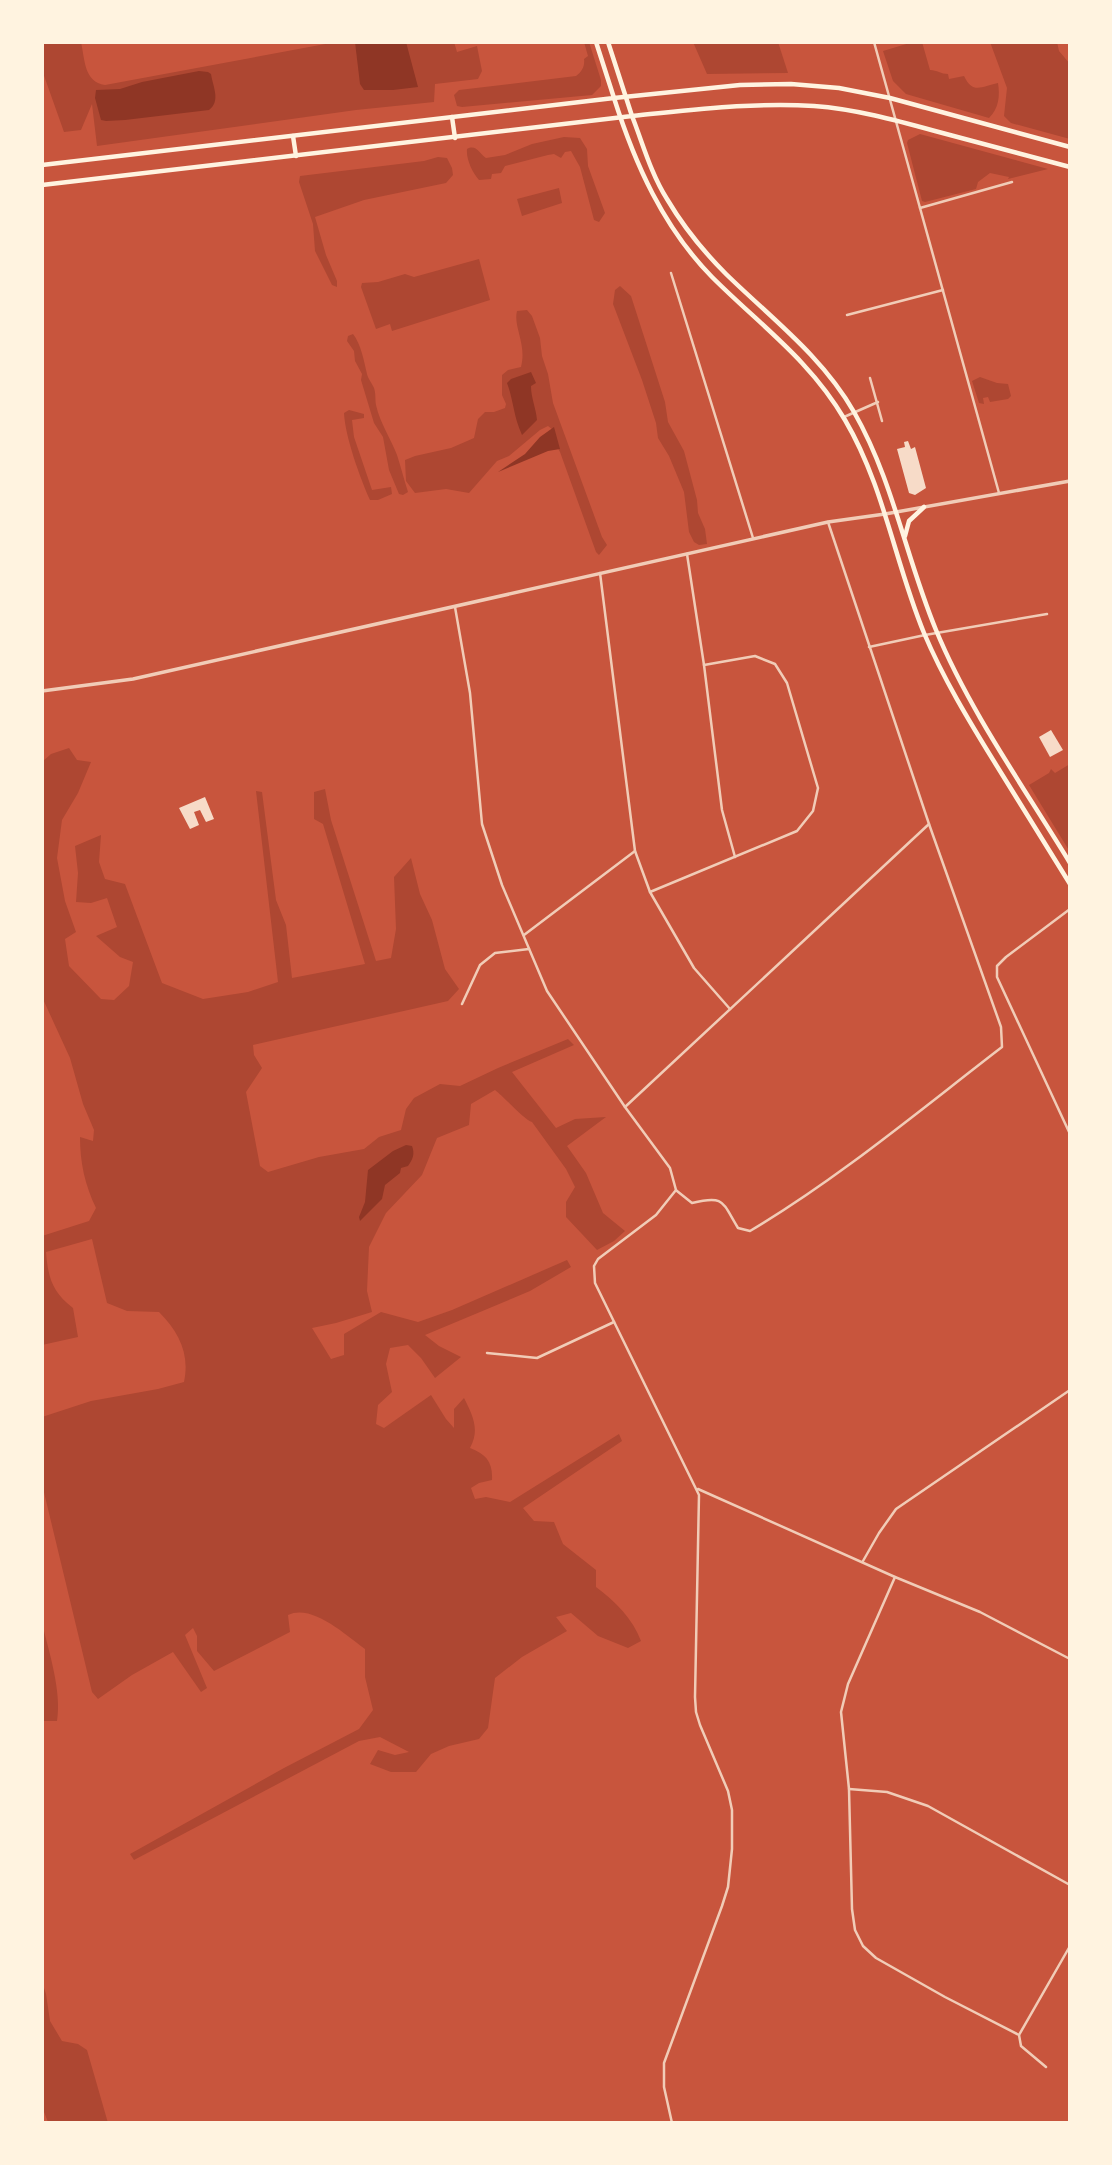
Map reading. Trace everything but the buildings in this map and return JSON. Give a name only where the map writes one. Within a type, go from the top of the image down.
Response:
[{"type":"main road","points":[[596,42],[620,117],[649,188],[666,219],[712,277],[803,361],[844,417],[873,477],[925,635],[970,723],[1070,884]]},
{"type":"main road","points":[[608,42],[632,116],[652,169],[667,199],[687,228],[725,273],[811,354],[835,382],[854,412],[882,470],[919,589],[957,676],[1070,863]]},
{"type":"main road","points":[[42,165],[614,98],[740,85],[791,84],[839,88],[890,98],[1070,147]]},
{"type":"main road","points":[[42,185],[620,117],[780,104],[817,106],[896,120],[1070,167]]},
{"type":"main road","points":[[452,117],[455,138]]},
{"type":"main road","points":[[293,136],[296,156]]},
{"type":"main road","points":[[905,541],[909,521],[925,507]]},
{"type":"street","points":[[874,42],[999,493]]},
{"type":"street","points":[[920,208],[1012,182]]},
{"type":"street","points":[[671,273],[753,538]]},
{"type":"street","points":[[847,315],[943,290]]},
{"type":"street","points":[[870,377],[882,421]]},
{"type":"street","points":[[844,417],[878,402]]},
{"type":"street","points":[[42,691],[133,679],[828,522],[1070,481]]},
{"type":"street","points":[[454,606],[470,693],[482,824],[502,885],[547,991],[625,1107],[670,1168],[676,1190],[692,1203],[712,1198],[721,1201],[738,1228],[750,1231],[832,1177],[1002,1047],[1001,1027],[929,824],[828,522]]},
{"type":"street","points":[[687,554],[722,810],[734,857]]},
{"type":"street","points":[[600,573],[635,851],[650,892],[694,968],[730,1009]]},
{"type":"street","points":[[869,647],[937,632],[1046,614]]},
{"type":"street","points":[[650,892],[797,831],[813,811],[818,788],[787,683],[775,664],[755,656],[704,665]]},
{"type":"street","points":[[625,1107],[929,824]]},
{"type":"street","points":[[524,935],[635,851]]},
{"type":"street","points":[[1070,909],[997,966],[997,977],[1070,1135]]},
{"type":"street","points":[[462,1004],[480,965],[495,953],[529,949]]},
{"type":"street","points":[[672,2123],[664,2087],[664,2063],[728,1887],[732,1810],[728,1791],[696,1712],[698,1489],[595,1283],[594,1266],[598,1259],[656,1215],[676,1190]]},
{"type":"street","points":[[487,1353],[537,1358],[614,1322]]},
{"type":"street","points":[[862,1562],[896,1508],[1070,1390]]},
{"type":"street","points":[[698,1489],[979,1612],[1070,1659]]},
{"type":"street","points":[[895,1577],[848,1684],[841,1713],[849,1789],[852,1909],[855,1930],[863,1946],[876,1958],[1019,2035]]},
{"type":"street","points":[[849,1789],[887,1792],[928,1806],[1070,1885]]},
{"type":"street","points":[[1046,2067],[1021,2046],[1019,2035],[1070,1946]]},
{"type":"shaded area","points":[[42,42],[81,42],[89,75],[93,80],[105,85],[336,42],[454,42],[457,52],[477,46],[482,71],[478,79],[435,84],[434,102],[356,110],[97,146],[92,104],[81,130],[64,132],[42,70]]},
{"type":"shaded area","points":[[355,42],[406,42],[418,87],[364,90],[360,84]]},
{"type":"shaded area","points":[[584,42],[589,42],[601,80],[601,86],[592,95],[457,106],[454,95],[459,90],[576,76],[588,56]]},
{"type":"shaded area","points":[[693,42],[778,42],[788,73],[707,74]]},
{"type":"shaded area","points":[[922,42],[930,70],[948,74],[949,79],[964,76],[974,87],[998,83],[998,102],[989,118],[906,94],[893,81],[883,51]]},
{"type":"shaded area","points":[[990,42],[1057,42],[1059,51],[1070,64],[1070,139],[1011,123],[1004,116],[1007,88]]},
{"type":"shaded area","points":[[199,71],[211,74],[215,102],[209,110],[125,120],[101,120],[95,98],[96,90],[120,89]]},
{"type":"shaded area","points":[[920,134],[1048,169],[1008,179],[1009,177],[990,173],[978,182],[976,189],[925,202],[922,201],[907,143]]},
{"type":"shaded area","points":[[564,137],[580,138],[587,149],[588,166],[605,213],[599,222],[594,220],[580,167],[571,151],[565,152],[561,158],[554,154],[505,166],[501,173],[492,174],[491,179],[479,180],[467,157],[467,149],[470,148],[475,148],[486,158]]},
{"type":"shaded area","points":[[447,158],[452,168],[453,175],[446,183],[364,200],[315,217],[337,281],[337,287],[332,285],[315,251],[313,224],[299,182],[300,176]]},
{"type":"shaded area","points":[[559,188],[562,203],[522,216],[517,199]]},
{"type":"shaded area","points":[[479,259],[490,300],[392,331],[390,324],[376,329],[361,287],[362,283],[378,282],[405,274],[414,277]]},
{"type":"shaded area","points":[[620,286],[631,296],[665,402],[668,422],[684,451],[707,544],[699,545],[694,542],[689,532],[684,492],[669,456],[658,438],[642,380],[613,304],[615,290]]},
{"type":"shaded area","points":[[527,310],[540,338],[553,403],[607,545],[599,555],[556,445],[553,430],[548,426],[509,456],[497,461],[469,493],[446,489],[415,493],[406,481],[405,460],[451,448],[474,438],[478,419],[485,412],[505,408],[502,375],[508,370],[521,367],[522,351],[516,317],[517,311]]},
{"type":"shaded area","points":[[353,334],[374,388],[380,418],[395,449],[408,492],[403,495],[399,494],[389,470],[383,437],[374,423],[361,380],[362,374],[355,361],[354,351],[347,341],[348,336]]},
{"type":"shaded area","points":[[531,372],[536,383],[531,386],[537,420],[522,435],[507,383]]},
{"type":"shaded area","points":[[980,377],[1008,384],[1011,396],[990,402],[988,397],[983,398],[984,404],[979,403],[972,381]]},
{"type":"shaded area","points":[[349,410],[364,414],[364,418],[352,420],[354,437],[372,490],[391,487],[392,494],[378,500],[370,500],[354,457],[344,413]]},
{"type":"shaded area","points":[[554,427],[560,449],[548,451],[498,472],[525,454],[540,437]]},
{"type":"shaded area","points":[[69,748],[77,760],[91,762],[78,793],[62,820],[57,858],[65,901],[76,932],[65,939],[69,966],[101,999],[114,1000],[129,986],[133,962],[120,957],[96,936],[117,927],[107,898],[91,903],[76,902],[78,873],[75,846],[101,835],[99,862],[105,879],[125,884],[162,983],[203,999],[248,992],[278,982],[256,791],[262,792],[276,900],[286,925],[292,978],[365,964],[323,824],[314,819],[314,792],[325,789],[331,820],[376,961],[391,958],[396,929],[394,877],[411,858],[445,969],[459,989],[448,1001],[253,1045],[254,1055],[262,1068],[246,1092],[260,1166],[268,1172],[319,1157],[364,1149],[379,1137],[401,1130],[406,1109],[414,1098],[440,1084],[460,1086],[568,1039],[574,1045],[512,1072],[556,1128],[575,1119],[606,1117],[567,1146],[586,1173],[603,1213],[625,1231],[597,1250],[566,1217],[566,1202],[575,1187],[566,1169],[532,1122],[495,1090],[471,1104],[469,1125],[437,1138],[422,1175],[386,1213],[369,1247],[367,1291],[372,1312],[312,1328],[331,1359],[344,1355],[344,1334],[381,1312],[418,1322],[567,1260],[571,1267],[530,1291],[425,1335],[461,1357],[435,1378],[408,1345],[390,1348],[386,1364],[392,1392],[378,1405],[376,1424],[384,1428],[431,1395],[454,1428],[454,1409],[464,1398],[475,1429],[470,1448],[487,1459],[492,1474],[492,1480],[471,1488],[475,1499],[486,1497],[510,1502],[619,1434],[622,1441],[523,1508],[534,1521],[554,1522],[563,1544],[596,1570],[596,1587],[623,1611],[641,1641],[628,1648],[598,1636],[571,1613],[556,1617],[567,1631],[522,1657],[495,1678],[488,1728],[479,1739],[449,1746],[431,1754],[416,1772],[391,1772],[370,1764],[378,1750],[395,1755],[409,1752],[380,1737],[359,1741],[134,1860],[130,1854],[359,1729],[373,1710],[365,1677],[365,1649],[318,1617],[297,1612],[288,1615],[290,1632],[214,1671],[197,1651],[197,1636],[193,1628],[185,1635],[207,1688],[201,1692],[173,1652],[132,1675],[98,1699],[92,1692],[42,1484],[42,1417],[91,1401],[184,1382],[185,1362],[177,1336],[159,1312],[127,1311],[107,1303],[92,1239],[46,1252],[52,1283],[60,1296],[73,1308],[78,1337],[42,1345],[42,1236],[89,1221],[96,1208],[84,1174],[80,1147],[80,1137],[93,1141],[94,1130],[83,1104],[70,1058],[42,997],[42,762],[51,754]]},
{"type":"shaded area","points":[[1070,764],[1070,852],[1029,785],[1051,769],[1055,773]]},
{"type":"shaded area","points":[[406,1145],[412,1146],[413,1149],[410,1163],[401,1168],[400,1173],[385,1185],[382,1199],[360,1221],[368,1170],[393,1151]]},
{"type":"shaded area","points":[[42,1623],[58,1698],[57,1721],[42,1721]]},
{"type":"shaded area","points":[[42,1982],[50,2021],[62,2041],[78,2044],[87,2050],[108,2123],[48,2122],[42,2107]]}]
